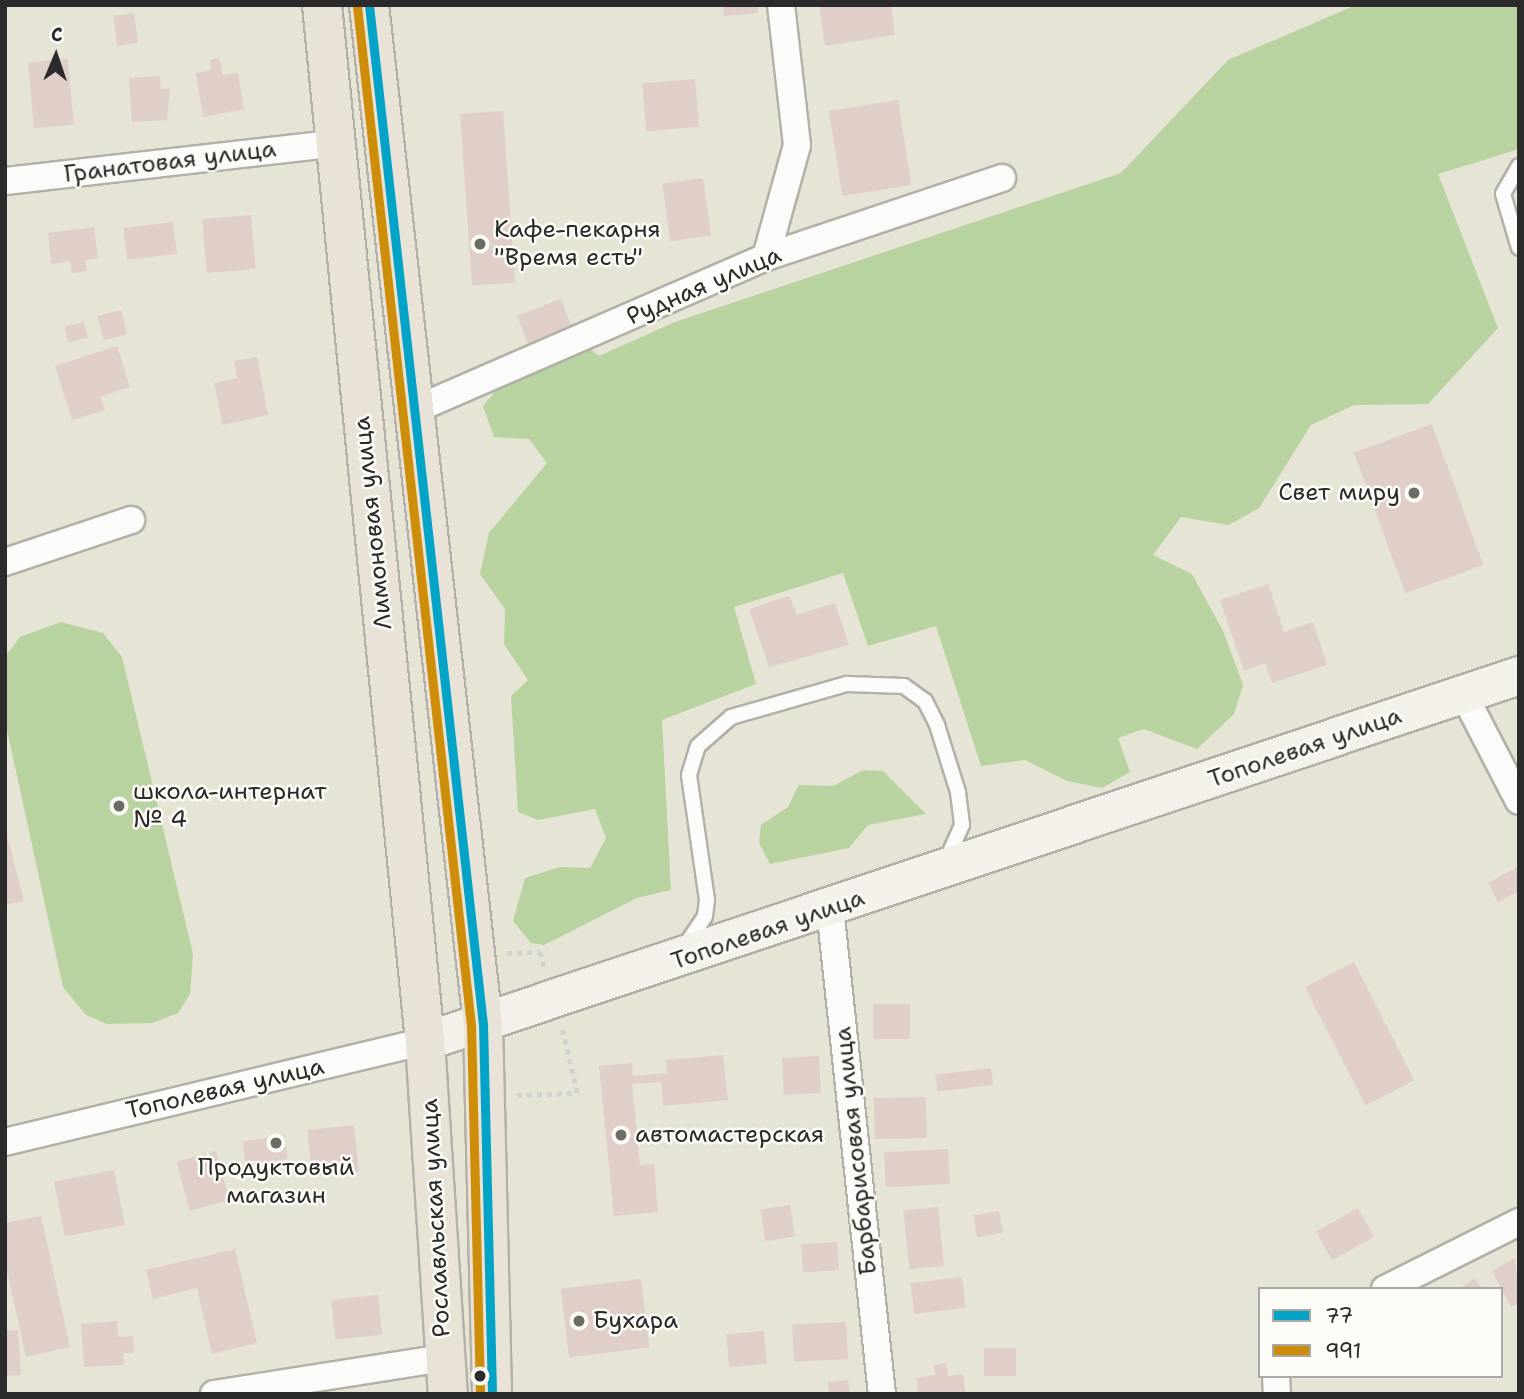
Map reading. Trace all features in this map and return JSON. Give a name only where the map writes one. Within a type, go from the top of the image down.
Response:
[{"type":"highway","name":"Лимоновая улица","points":[[322,5],[425,1041]]},
{"type":"highway","name":"Лимоновая улица","points":[[369,5],[412,411],[483,1024]]},
{"type":"highway","name":"Рославльская улица","points":[[483,1024],[492,1394]]},
{"type":"highway","name":"Рославльская улица","points":[[425,1041],[446,1376]]},
{"type":"main road","name":"Тополевая улица","points":[[425,1041],[663,966],[1519,675]]},
{"type":"street","points":[[766,257],[797,145],[781,5]]},
{"type":"street","name":"Гранатовая улица","points":[[5,181],[336,143]]},
{"type":"street","name":"Рудная улица","points":[[412,411],[766,257],[1002,178]]},
{"type":"street","points":[[5,562],[131,520]]},
{"type":"street","points":[[1464,695],[1519,801]]},
{"type":"street","name":"Барбарисовая улица","points":[[830,908],[882,1394]]},
{"type":"street","name":"Тополевая улица","points":[[5,1142],[425,1041]]},
{"type":"street","points":[[1389,1287],[1519,1222]]},
{"type":"street","points":[[214,1394],[446,1376]]},
{"type":"lane","points":[[1519,166],[1503,194],[1519,248]]},
{"type":"lane","points":[[663,966],[695,936],[705,916],[689,775],[698,746],[731,717],[847,684],[904,686],[925,701],[958,792],[962,825],[956,847],[937,872]]},
{"type":"green space","points":[[1356,5],[1519,5],[1519,149],[1438,174],[1498,328],[1428,404],[1354,405],[1311,425],[1259,508],[1229,525],[1181,517],[1153,555],[1192,574],[1223,631],[1243,685],[1234,714],[1197,749],[1144,729],[1118,738],[1130,772],[1102,788],[1067,781],[1025,760],[981,766],[936,626],[868,646],[843,573],[734,607],[756,684],[662,720],[671,890],[637,898],[544,945],[531,943],[513,921],[525,878],[560,867],[590,868],[606,838],[595,809],[538,820],[518,812],[511,696],[528,680],[504,644],[505,609],[480,574],[489,533],[547,463],[529,439],[494,437],[483,406],[512,371],[587,346],[599,356],[675,322],[1121,173],[1228,60]]},
{"type":"green space","points":[[61,622],[103,633],[122,657],[193,954],[190,994],[178,1013],[152,1023],[107,1024],[86,1015],[63,987],[5,721],[5,657],[20,637]]},
{"type":"green space","points":[[863,770],[883,771],[926,814],[868,825],[849,848],[770,864],[759,843],[761,825],[788,807],[799,785],[833,786]]},
{"type":"building","points":[[723,5],[757,5],[758,13],[724,16]]},
{"type":"building","points":[[819,5],[891,5],[895,35],[825,46]]},
{"type":"building","points":[[134,13],[138,43],[117,46],[113,16]]},
{"type":"building","points":[[219,58],[223,75],[238,73],[244,109],[203,117],[196,73],[211,70],[210,60]]},
{"type":"building","points":[[68,59],[74,125],[34,128],[28,62]]},
{"type":"building","points":[[160,76],[161,89],[170,88],[167,120],[132,122],[129,78]]},
{"type":"building","points":[[695,79],[699,127],[646,131],[642,84]]},
{"type":"building","points":[[898,100],[911,185],[842,196],[829,111]]},
{"type":"building","points":[[503,111],[515,283],[472,286],[460,114]]},
{"type":"building","points":[[703,178],[711,235],[670,241],[662,184]]},
{"type":"building","points":[[251,215],[256,269],[207,273],[202,219]]},
{"type":"building","points":[[173,222],[177,254],[127,260],[123,228]]},
{"type":"building","points":[[94,227],[98,258],[85,260],[87,271],[72,273],[70,261],[51,264],[48,233]]},
{"type":"building","points":[[561,299],[573,330],[529,347],[517,316]]},
{"type":"building","points":[[121,310],[127,334],[104,340],[98,316]]},
{"type":"building","points":[[84,322],[88,338],[68,342],[65,327]]},
{"type":"building","points":[[117,346],[130,387],[100,397],[105,410],[72,420],[55,366]]},
{"type":"building","points":[[257,357],[268,415],[223,425],[214,383],[237,378],[234,361]]},
{"type":"building","points":[[1432,424],[1483,565],[1405,593],[1354,452]]},
{"type":"building","points":[[1268,584],[1284,632],[1313,622],[1327,665],[1272,683],[1265,663],[1244,671],[1220,600]]},
{"type":"building","points":[[789,596],[797,615],[835,603],[849,645],[769,667],[749,609]]},
{"type":"building","points":[[5,833],[24,901],[5,905]]},
{"type":"building","points":[[1518,867],[1519,891],[1498,902],[1488,883]]},
{"type":"building","points":[[1354,962],[1414,1081],[1365,1105],[1305,987]]},
{"type":"building","points":[[873,1004],[910,1004],[910,1039],[873,1039]]},
{"type":"building","name":"автомастерская","points":[[723,1055],[728,1100],[663,1106],[661,1082],[632,1084],[640,1165],[654,1164],[658,1212],[614,1216],[599,1066],[632,1063],[633,1076],[667,1073],[666,1060]]},
{"type":"building","points":[[819,1056],[821,1093],[784,1095],[782,1058]]},
{"type":"building","points":[[991,1068],[993,1085],[937,1092],[935,1075]]},
{"type":"building","points":[[926,1097],[927,1138],[875,1139],[874,1098]]},
{"type":"building","points":[[354,1125],[359,1172],[312,1177],[307,1130]]},
{"type":"building","points":[[284,1135],[288,1159],[246,1165],[243,1142]]},
{"type":"building","points":[[948,1149],[950,1184],[886,1187],[884,1152]]},
{"type":"building","points":[[216,1151],[229,1200],[190,1211],[176,1162]]},
{"type":"building","points":[[114,1170],[125,1225],[65,1237],[54,1182]]},
{"type":"building","points":[[790,1205],[795,1237],[765,1241],[760,1210]]},
{"type":"building","points":[[938,1207],[944,1266],[909,1269],[903,1211]]},
{"type":"building","points":[[1358,1208],[1374,1237],[1332,1260],[1316,1231]]},
{"type":"building","points":[[999,1211],[1003,1233],[977,1237],[973,1216]]},
{"type":"building","points":[[41,1216],[70,1347],[26,1357],[5,1262],[5,1223]]},
{"type":"building","points":[[837,1242],[839,1270],[803,1272],[801,1245]]},
{"type":"building","points":[[235,1249],[257,1343],[212,1354],[197,1288],[153,1299],[146,1270]]},
{"type":"building","points":[[1515,1258],[1519,1303],[1511,1307],[1503,1287],[1500,1287],[1492,1271]]},
{"type":"building","points":[[962,1277],[966,1308],[914,1314],[910,1283]]},
{"type":"building","points":[[1475,1278],[1481,1287],[1462,1287]]},
{"type":"building","points":[[641,1279],[649,1347],[569,1357],[561,1289]]},
{"type":"building","points":[[378,1295],[382,1335],[335,1340],[331,1300]]},
{"type":"building","points":[[117,1321],[118,1337],[133,1336],[134,1353],[123,1353],[124,1365],[84,1367],[81,1324]]},
{"type":"building","points":[[846,1322],[848,1359],[794,1362],[792,1325]]},
{"type":"building","points":[[18,1330],[21,1375],[5,1376],[5,1331]]},
{"type":"building","points":[[764,1331],[767,1364],[729,1367],[726,1334]]},
{"type":"building","points":[[984,1348],[1016,1348],[1016,1376],[984,1376]]},
{"type":"building","points":[[946,1363],[948,1376],[963,1374],[966,1394],[919,1394],[916,1378],[935,1375],[934,1365]]},
{"type":"building","points":[[848,1380],[850,1394],[829,1394],[828,1382]]},
{"type":"transit line","name":"77","points":[[369,5],[483,1024],[492,1394]]},
{"type":"transit line","name":"991","points":[[357,6],[471,1025],[480,1394]]},
{"type":"place","name":"Кафе-пекарня \"Время есть\"","points":[[480,244]]},
{"type":"place","name":"Свет миру","points":[[1414,493]]},
{"type":"place","name":"школа-интернат № 4","points":[[119,806]]},
{"type":"place","name":"автомастерская","points":[[621,1135]]},
{"type":"place","name":"Продуктовый магазин","points":[[276,1143]]},
{"type":"place","name":"Бухара","points":[[579,1321]]}]
